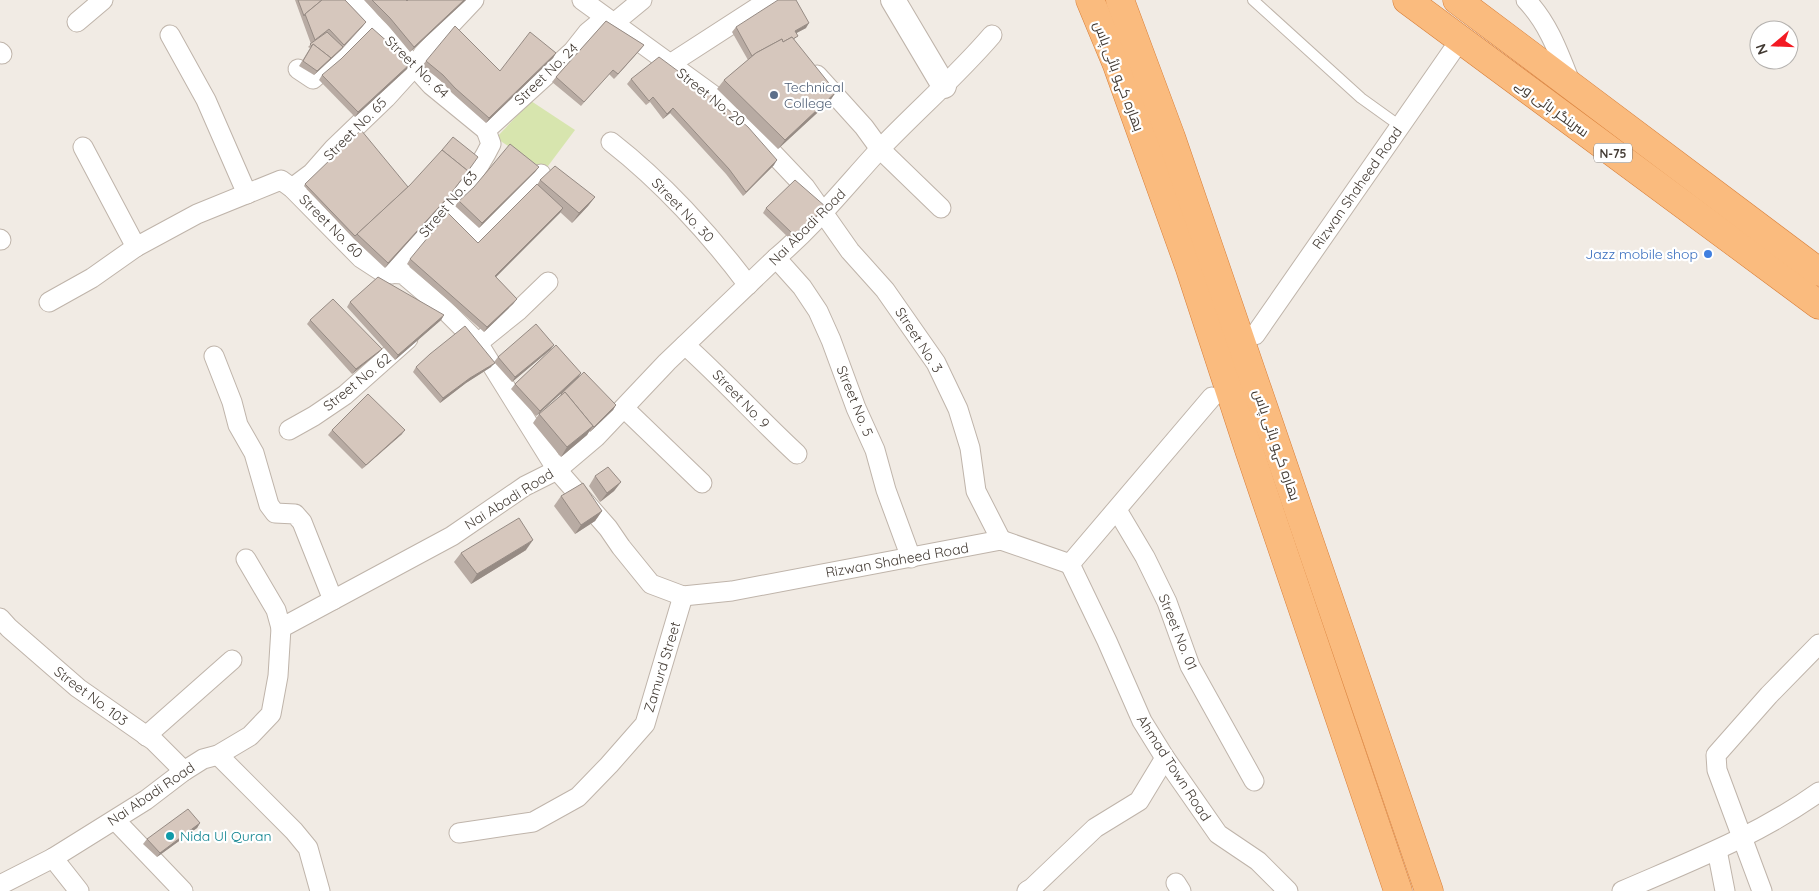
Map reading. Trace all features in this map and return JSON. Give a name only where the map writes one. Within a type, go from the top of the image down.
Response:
[{"type":"highway","name":"بھارہ کہو بائی پاس","points":[[1090,0],[1117,65],[1188,266],[1398,891]]},
{"type":"highway","name":"بھارہ کہو بائی پاس","points":[[1120,0],[1212,256],[1429,891]]},
{"type":"highway","name":"سرینگر ہائی وے","points":[[1407,0],[1439,9],[1460,40],[1819,305]]},
{"type":"highway","name":"سرینگر ہائی وے","points":[[1457,0],[1819,272]]},
{"type":"street","points":[[77,22],[103,0]]},
{"type":"street","name":"Street No. 64","points":[[352,0],[431,85],[486,130]]},
{"type":"street","name":"Street No. 65","points":[[292,188],[312,172],[414,66],[474,0]]},
{"type":"street","name":"Street No. 20","points":[[582,0],[716,98],[748,127],[805,187],[824,213]]},
{"type":"street","name":"Street No. 24","points":[[486,130],[572,51],[588,32],[642,0]]},
{"type":"street","points":[[670,64],[769,0]]},
{"type":"street","points":[[894,0],[944,86]]},
{"type":"street","points":[[1526,0],[1537,11],[1549,32],[1572,86]]},
{"type":"street","points":[[298,69],[313,79],[373,24]]},
{"type":"street","points":[[170,35],[206,100],[247,194]]},
{"type":"street","name":"Nai Abadi Road","points":[[0,885],[53,858],[146,800],[203,759],[218,755],[250,736],[271,714],[278,676],[281,628],[452,536],[525,486],[557,470],[596,437],[685,345],[824,213],[880,149],[992,36]]},
{"type":"street","name":"Rizwan Shaheed Road","points":[[1255,335],[1460,40]]},
{"type":"street","points":[[808,65],[864,127],[880,149],[941,208]]},
{"type":"street","name":"Street No. 63","points":[[392,274],[410,249],[447,207],[484,159],[492,144],[486,130]]},
{"type":"street","name":"Street No. 30","points":[[611,142],[631,158],[698,224],[723,252],[748,285]]},
{"type":"street","points":[[83,147],[136,247]]},
{"type":"street","points":[[447,207],[480,234],[542,174]]},
{"type":"street","name":"Street No. 60","points":[[49,302],[92,278],[136,247],[197,214],[281,180],[292,188],[361,258],[384,273],[403,274],[432,318],[478,343],[557,470]]},
{"type":"street","name":"Street No. 3","points":[[824,213],[850,251],[885,290],[936,363],[958,409],[970,448],[976,490],[1001,540]]},
{"type":"street","name":"Street No. 5","points":[[776,258],[802,287],[818,311],[831,340],[856,408],[875,450],[886,490],[911,558]]},
{"type":"street","points":[[478,343],[519,310],[548,282]]},
{"type":"street","name":"Street No. 62","points":[[289,430],[314,416],[344,395],[432,318]]},
{"type":"street","name":"Street No. 9","points":[[685,345],[719,375],[772,431],[797,454]]},
{"type":"street","points":[[214,356],[232,402],[238,424],[254,453],[269,505],[275,513],[295,514],[302,522],[333,600]]},
{"type":"street","points":[[1001,540],[1070,564],[1212,397]]},
{"type":"street","points":[[624,408],[702,483]]},
{"type":"street","name":"Rizwan Shaheed Road","points":[[557,470],[608,528],[621,547],[652,584],[683,596],[732,591],[1001,540]]},
{"type":"street","name":"Street No. 01","points":[[1117,510],[1145,558],[1167,602],[1190,666],[1254,781]]},
{"type":"street","points":[[246,559],[276,610],[281,628]]},
{"type":"street","name":"Ahmad Town Road","points":[[1070,564],[1107,641],[1142,721],[1165,758],[1218,834],[1258,861],[1288,891]]},
{"type":"street","name":"Zamurd Street","points":[[460,833],[533,822],[578,797],[609,765],[645,724],[683,596]]},
{"type":"street","name":"Street No. 103","points":[[0,618],[8,628],[78,688],[154,741],[184,771]]},
{"type":"street","points":[[1762,891],[1717,770],[1716,755],[1769,695],[1819,644]]},
{"type":"street","points":[[146,736],[232,660]]},
{"type":"street","points":[[218,755],[294,831],[308,848],[320,891]]},
{"type":"street","points":[[1027,891],[1095,828],[1139,801],[1165,758]]},
{"type":"street","points":[[1622,891],[1743,838],[1796,808],[1819,792]]},
{"type":"street","points":[[114,820],[183,891]]},
{"type":"street","points":[[1717,850],[1725,891]]},
{"type":"street","points":[[53,858],[79,891]]},
{"type":"lane","points":[[1253,0],[1361,98],[1400,126]]},
{"type":"green space","points":[[531,101],[575,130],[545,170],[496,138]]},
{"type":"building","points":[[298,0],[322,0],[304,16]]},
{"type":"building","points":[[322,0],[345,0],[366,22],[344,45],[329,29],[315,40],[305,14]]},
{"type":"building","points":[[372,0],[407,1],[464,0],[414,47]]},
{"type":"building","points":[[778,0],[796,0],[809,23],[795,31],[798,36],[793,39],[792,37],[783,42],[782,39],[752,56],[736,27]]},
{"type":"building","points":[[606,21],[644,45],[618,74],[613,70],[584,102],[556,77]]},
{"type":"building","points":[[455,26],[500,71],[530,32],[556,53],[489,118],[426,61]]},
{"type":"building","points":[[372,28],[410,64],[358,112],[322,75]]},
{"type":"building","points":[[327,32],[343,47],[329,60],[331,58],[313,44],[312,46],[310,44]]},
{"type":"building","name":"Technical College","points":[[792,37],[836,92],[785,140],[724,80],[756,53],[782,39],[783,42]]},
{"type":"building","points":[[313,44],[331,58],[317,71],[303,61]]},
{"type":"building","points":[[659,57],[717,100],[748,127],[777,160],[746,192],[729,169],[673,108],[667,114],[653,97],[649,101],[631,79]]},
{"type":"building","points":[[361,130],[408,187],[355,236],[305,184]]},
{"type":"building","points":[[453,137],[478,157],[468,171],[442,150]]},
{"type":"building","points":[[510,144],[539,167],[482,223],[459,201],[474,187]]},
{"type":"building","points":[[442,150],[468,171],[449,196],[388,263],[357,234],[410,185]]},
{"type":"building","points":[[555,166],[595,197],[579,213],[540,180]]},
{"type":"building","points":[[795,180],[826,207],[794,235],[766,208]]},
{"type":"building","points":[[537,184],[563,208],[495,276],[517,299],[487,327],[410,259],[448,213],[478,243]]},
{"type":"building","points":[[378,277],[444,315],[398,355],[350,302]]},
{"type":"building","points":[[333,299],[382,349],[356,369],[310,320]]},
{"type":"building","points":[[536,324],[554,345],[515,377],[498,357]]},
{"type":"building","points":[[465,326],[495,363],[470,378],[443,398],[416,367]]},
{"type":"building","points":[[556,345],[581,373],[540,411],[515,384]]},
{"type":"building","points":[[584,372],[616,405],[594,427],[565,392],[561,394]]},
{"type":"building","points":[[565,392],[593,426],[567,447],[539,414]]},
{"type":"building","points":[[368,394],[405,430],[366,465],[332,430]]},
{"type":"building","points":[[608,467],[621,482],[607,493],[595,476]]},
{"type":"building","points":[[583,483],[602,511],[581,525],[561,496]]},
{"type":"building","points":[[519,518],[533,540],[477,574],[461,553]]},
{"type":"building","name":"Nida Ul Quran","points":[[188,809],[200,823],[160,853],[147,839]]},
{"type":"place","name":"Technical College","points":[[774,95]]},
{"type":"place","name":"Jazz mobile shop","points":[[1708,254]]},
{"type":"place","name":"Nida Ul Quran","points":[[170,836]]}]
